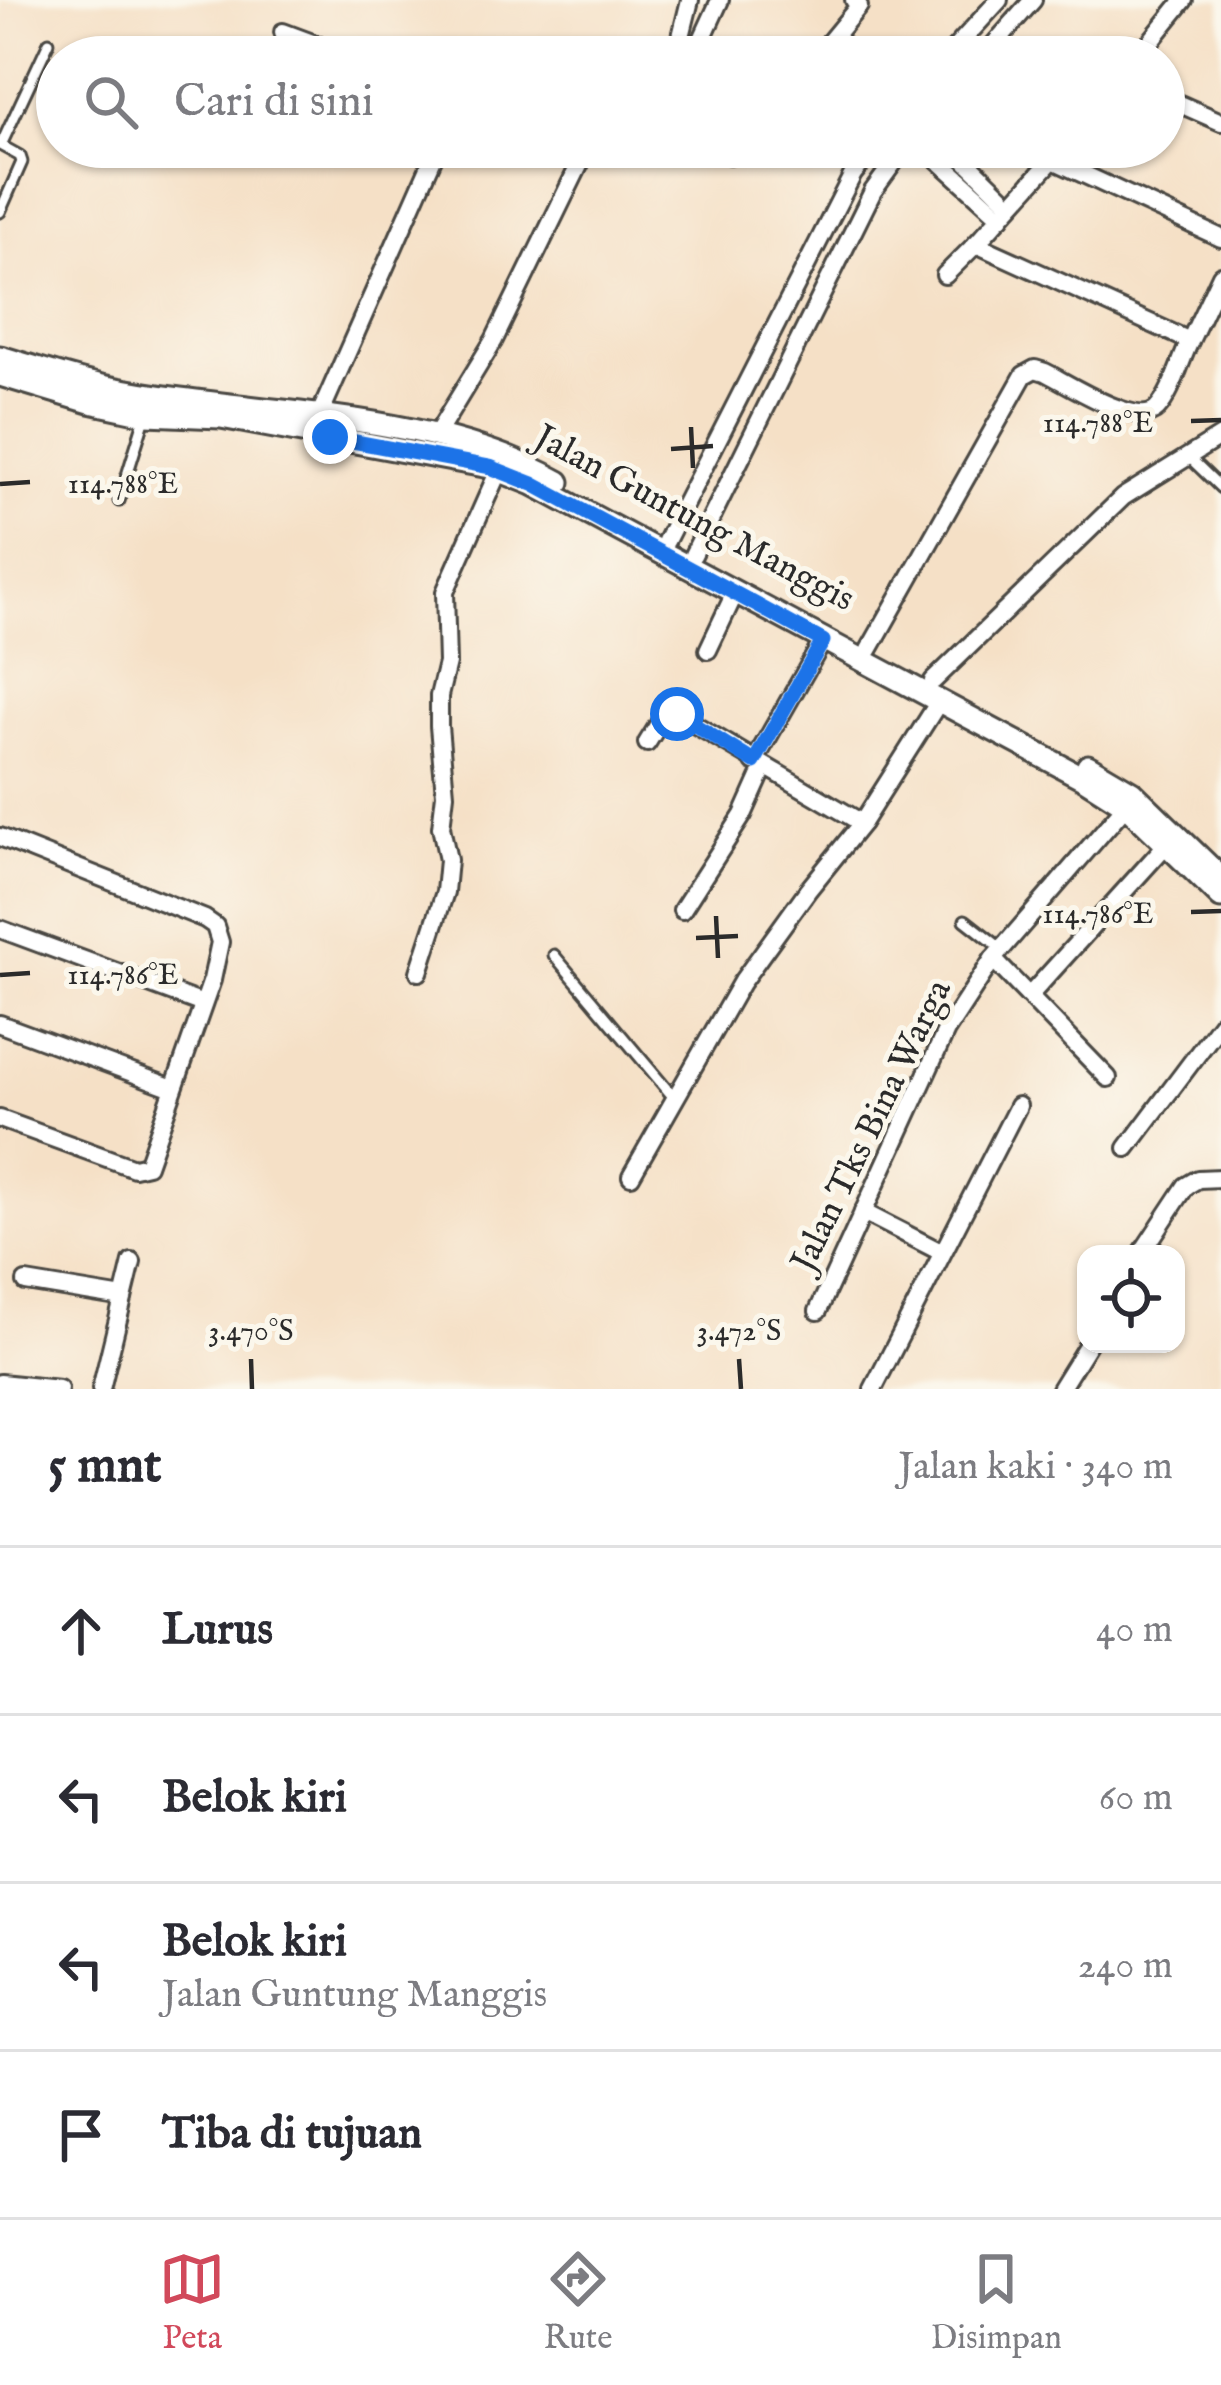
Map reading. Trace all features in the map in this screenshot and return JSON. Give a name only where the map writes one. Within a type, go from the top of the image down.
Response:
[{"type":"street","points":[[681,36],[690,0]]},
{"type":"street","points":[[966,36],[999,0]]},
{"type":"street","points":[[1001,36],[1033,0]]},
{"type":"street","points":[[1155,36],[1184,0]]},
{"type":"street","points":[[836,36],[860,2]]},
{"type":"street","points":[[703,36],[716,3]]},
{"type":"street","points":[[284,32],[295,36]]},
{"type":"street","points":[[1185,106],[1221,122]]},
{"type":"street","points":[[320,415],[429,168]]},
{"type":"street","points":[[435,437],[494,340],[571,168]]},
{"type":"street","points":[[666,541],[858,168]]},
{"type":"street","points":[[693,555],[873,191],[890,168]]},
{"type":"street","points":[[951,168],[1006,211]]},
{"type":"street","points":[[970,168],[1006,211]]},
{"type":"street","points":[[945,275],[1045,168]]},
{"type":"street","points":[[1085,168],[1221,238]]},
{"type":"street","points":[[976,244],[1190,341]]},
{"type":"street","points":[[869,650],[1024,375],[1035,369],[1045,372],[1128,413],[1147,415],[1159,407],[1221,275]]},
{"type":"street","name":"Jalan Guntung Manggis","points":[[0,357],[107,387],[320,415],[435,437],[502,454],[534,468],[869,650],[1126,806],[1221,896]]},
{"type":"street","name":"Jalan Guntung Manggis","points":[[0,375],[146,414],[221,417],[499,470],[533,484],[823,641],[936,691],[1132,792],[1221,878]]},
{"type":"street","points":[[631,1176],[741,983],[862,823],[936,691],[1123,497],[1221,436]]},
{"type":"street","points":[[419,972],[445,892],[448,860],[441,827],[445,794],[439,726],[439,696],[447,663],[445,592],[499,470]]},
{"type":"street","points":[[708,650],[735,593]]},
{"type":"street","points":[[682,910],[743,815],[759,765],[823,641]]},
{"type":"street","points":[[647,743],[670,713],[862,823]]},
{"type":"street","name":"Jalan Tks Bina Warga","points":[[818,1311],[946,1031],[998,954],[1126,806]]},
{"type":"street","points":[[0,836],[206,919],[215,926],[220,942],[147,1165],[138,1169],[0,1119]]},
{"type":"street","points":[[1030,995],[1165,846]]},
{"type":"street","points":[[0,929],[203,1004]]},
{"type":"street","points":[[998,954],[1108,1078]]},
{"type":"street","points":[[1127,1148],[1221,1023]]},
{"type":"street","points":[[0,1024],[173,1088]]},
{"type":"street","points":[[873,1389],[1018,1106]]},
{"type":"street","points":[[1148,1245],[1186,1186],[1198,1179],[1221,1178]]},
{"type":"street","points":[[862,1212],[941,1252]]},
{"type":"street","points":[[101,1389],[131,1262]]},
{"type":"street","points":[[26,1282],[123,1298]]},
{"type":"street","points":[[1060,1389],[1082,1353]]},
{"type":"street","points":[[0,1384],[59,1389]]},
{"type":"lane","points":[[0,212],[22,162],[0,145],[36,69]]},
{"type":"lane","points":[[119,501],[146,414]]},
{"type":"lane","points":[[1190,458],[1221,488]]},
{"type":"lane","points":[[965,920],[998,954]]},
{"type":"lane","points":[[554,955],[675,1099]]},
{"type":"route","points":[[330,437],[490,467],[533,484],[823,641],[754,762],[677,714]]}]
